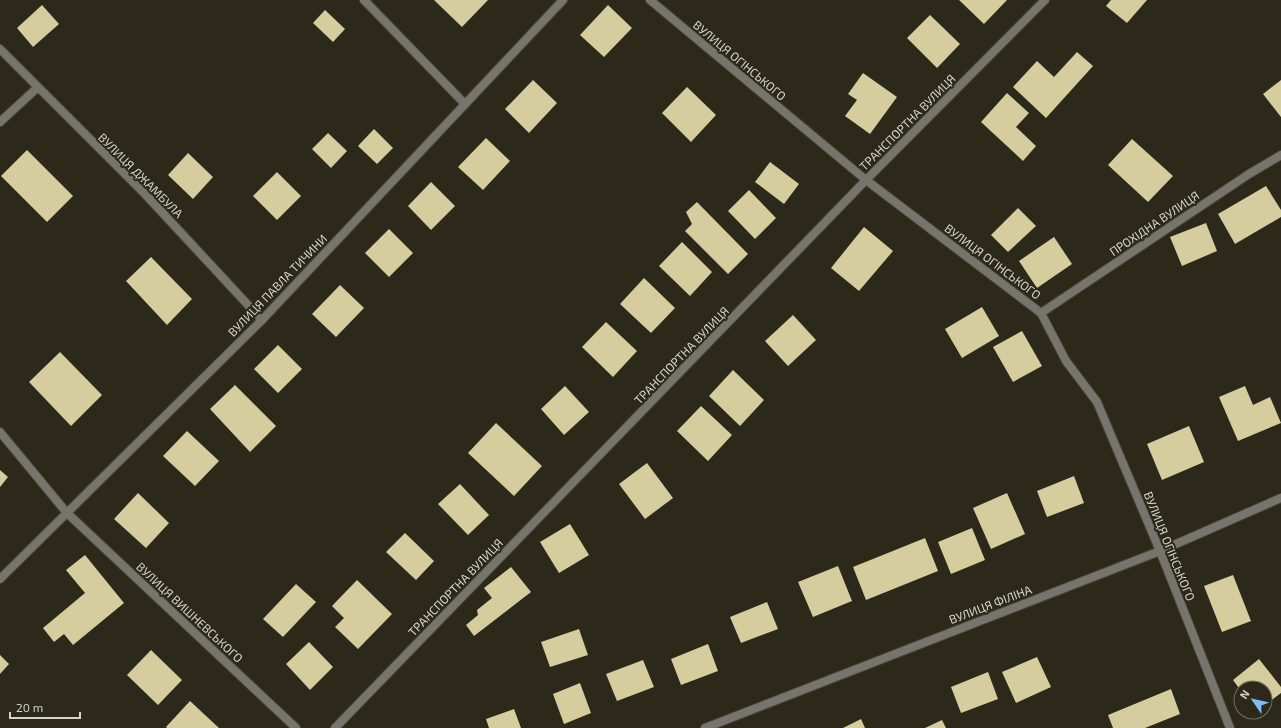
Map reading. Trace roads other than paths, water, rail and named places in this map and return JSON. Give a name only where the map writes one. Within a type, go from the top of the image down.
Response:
[{"type":"street","points":[[364,0],[465,104]]},
{"type":"street","name":"ВУЛИЦЯ ПАВЛА ТИЧИНИ","points":[[0,579],[262,320],[564,0]]},
{"type":"street","name":"ВУЛИЦЯ ОГІНСЬКОГО","points":[[650,0],[866,180],[1041,313],[1066,361],[1097,402],[1160,551],[1230,728]]},
{"type":"street","name":"ТРАНСПОРТНА ВУЛИЦЯ","points":[[336,728],[866,180],[1045,0]]},
{"type":"street","name":"ВУЛИЦЯ ДЖАМБУЛА","points":[[0,49],[37,88],[145,194],[262,320]]},
{"type":"street","points":[[0,122],[37,88]]},
{"type":"street","name":"ПРОХІДНА ВУЛИЦЯ","points":[[1041,313],[1249,174],[1281,155]]},
{"type":"street","name":"ВУЛИЦЯ ВИШНЕВСЬКОГО","points":[[0,432],[67,512],[296,728]]},
{"type":"street","name":"ВУЛИЦЯ ФІЛІНА","points":[[705,728],[1160,551],[1281,498]]}]
